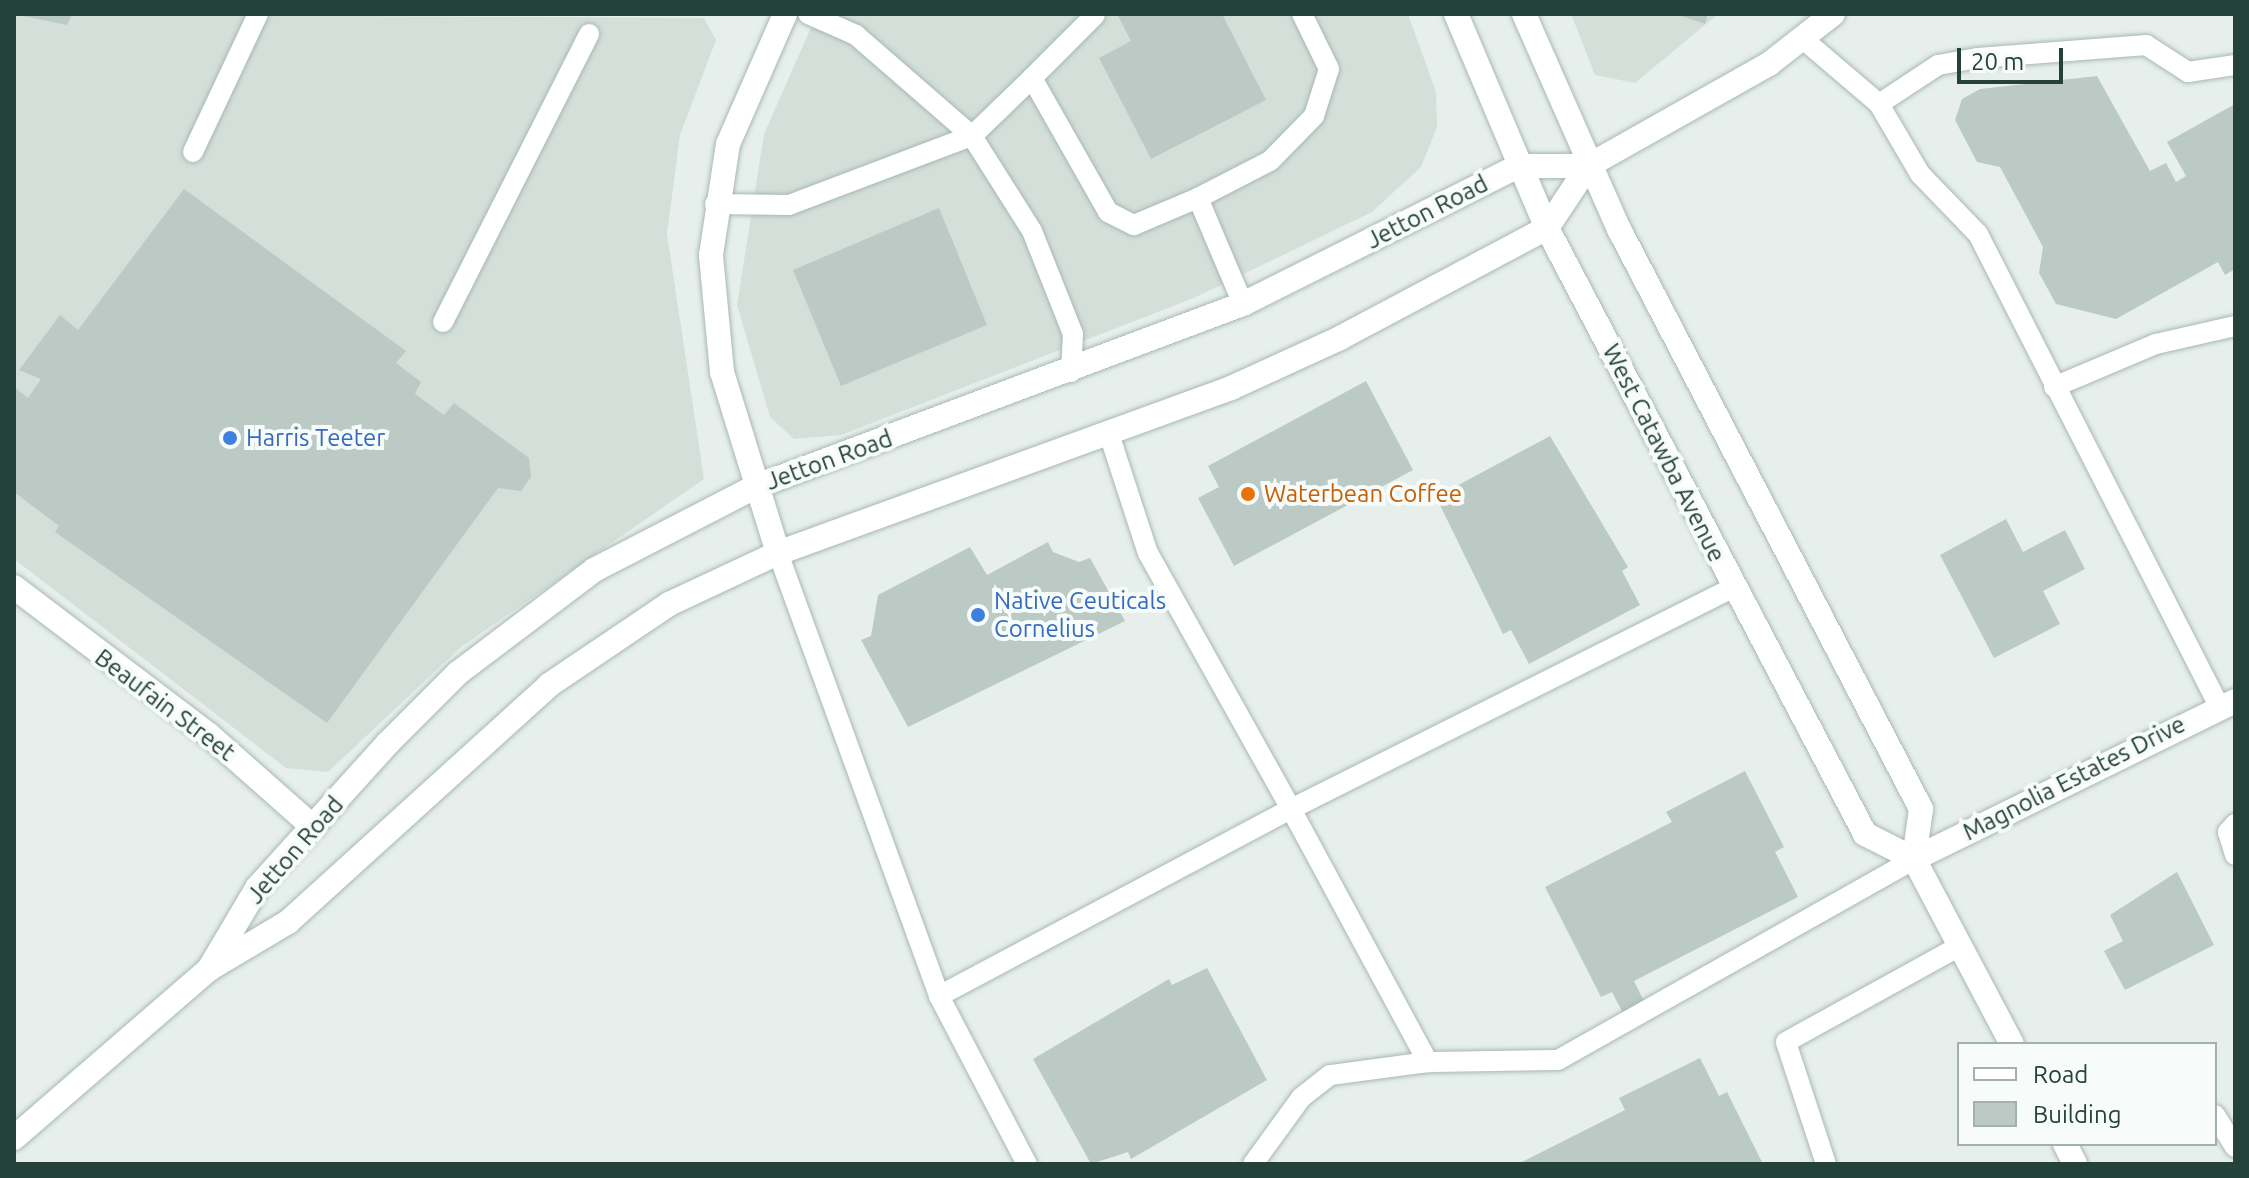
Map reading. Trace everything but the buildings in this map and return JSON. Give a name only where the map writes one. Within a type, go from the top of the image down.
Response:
[{"type":"street","points":[[778,553],[755,487],[711,307],[715,204],[739,114],[785,14]]},
{"type":"street","name":"West Catawba Avenue","points":[[1456,14],[1547,228],[1865,834],[1914,859]]},
{"type":"street","points":[[1524,14],[1588,166],[1921,809],[1914,859],[2011,1042]]},
{"type":"street","name":"Jetton Road","points":[[14,1138],[209,969],[288,922],[599,648],[669,604],[778,553],[1109,434],[1340,338],[1547,228],[1588,166],[1803,39],[1833,14]]},
{"type":"street","name":"Jetton Road","points":[[209,969],[257,888],[458,673],[516,625],[594,570],[755,487],[1071,372],[1243,304],[1519,166],[1588,166]]},
{"type":"street","name":"Beaufain Street","points":[[14,587],[209,735],[313,827]]},
{"type":"street","name":"Magnolia Estates Drive","points":[[1914,859],[2227,704]]},
{"type":"street","points":[[2066,1146],[2075,1164]]},
{"type":"lane","points":[[193,152],[258,14]]},
{"type":"lane","points":[[808,14],[856,35],[972,136],[1032,231],[1073,334],[1071,372]]},
{"type":"lane","points":[[1032,78],[1108,212],[1134,225],[1198,198],[1270,161],[1314,116],[1329,69],[1302,14]]},
{"type":"lane","points":[[715,204],[789,205],[972,136],[1095,15]]},
{"type":"lane","points":[[443,322],[589,34]]},
{"type":"lane","points":[[1803,39],[1879,104],[1920,174],[1978,234],[2054,387],[2227,704]]},
{"type":"lane","points":[[1879,104],[1938,65],[1978,58],[2146,45],[2188,72],[2235,65]]},
{"type":"lane","points":[[1198,198],[1243,304]]},
{"type":"lane","points":[[2054,387],[2156,344],[2235,326]]},
{"type":"lane","points":[[1109,434],[1148,553],[1428,1062]]},
{"type":"lane","points":[[778,553],[939,996],[1027,1164]]},
{"type":"lane","points":[[939,996],[1291,809],[1734,587]]},
{"type":"lane","points":[[2235,824],[2228,842],[2235,855]]},
{"type":"lane","points":[[1253,1164],[1301,1098],[1330,1075],[1428,1062],[1558,1060],[1914,859]]},
{"type":"lane","points":[[1826,1164],[1786,1042],[1960,946]]},
{"type":"lane","points":[[2224,1115],[2235,1147]]},
{"type":"shaded area","points":[[14,14],[704,18],[716,40],[680,135],[667,234],[704,479],[461,647],[328,772],[286,768],[14,559]]},
{"type":"shaded area","points":[[817,14],[1408,14],[1436,92],[1437,127],[1421,167],[1372,212],[1194,298],[841,435],[794,439],[770,417],[737,305],[764,134]]},
{"type":"shaded area","points":[[1571,14],[1718,14],[1635,83],[1595,75]]},
{"type":"place","name":"Harris Teeter","points":[[230,438]]},
{"type":"place","name":"Waterbean Coffee","points":[[1248,494]]},
{"type":"place","name":"Native Ceuticals Cornelius","points":[[978,615]]}]
